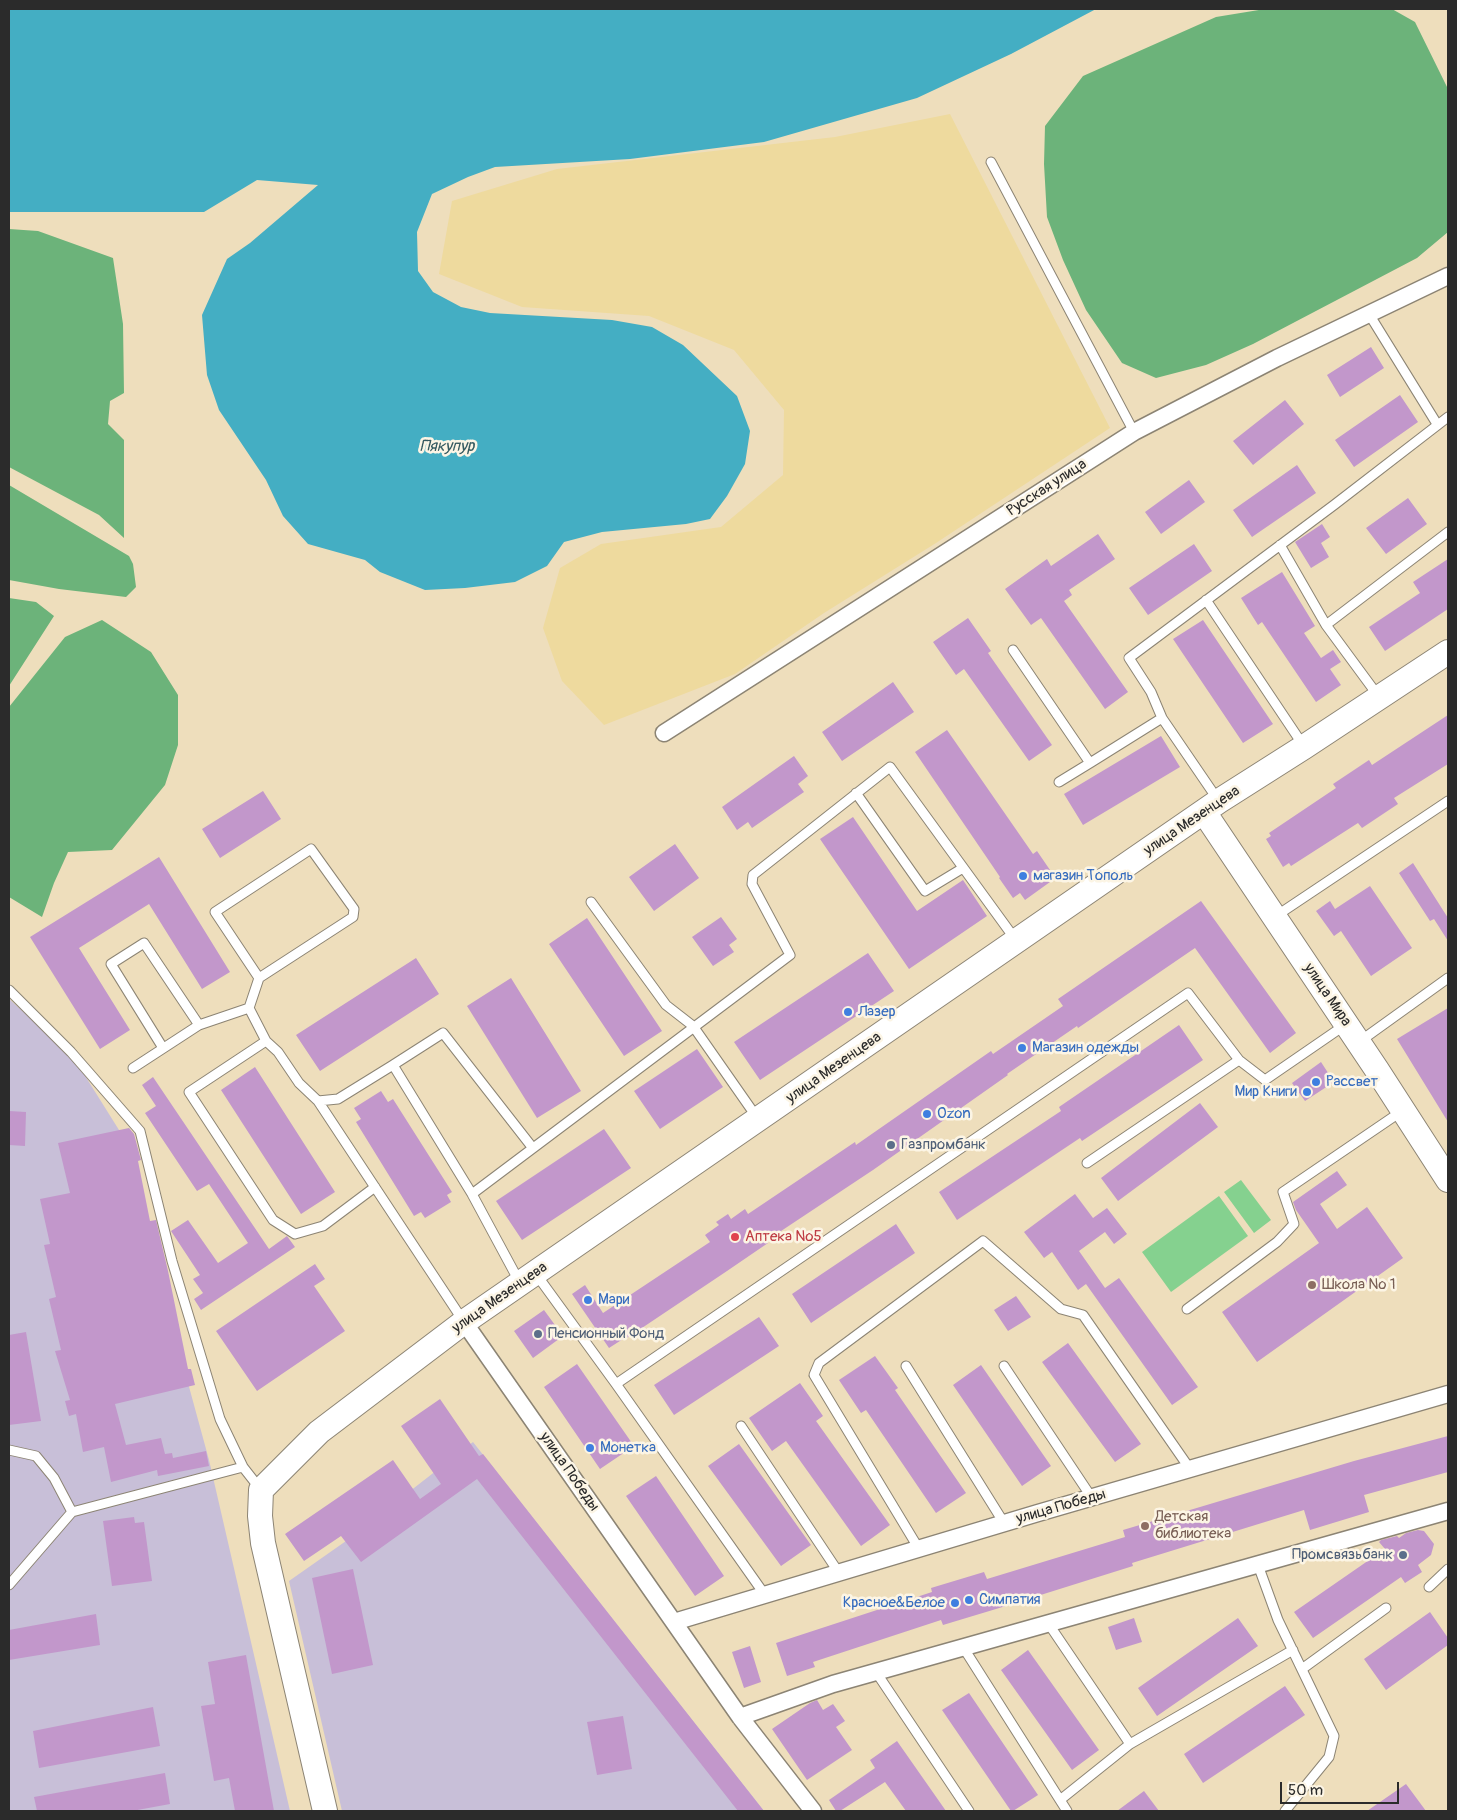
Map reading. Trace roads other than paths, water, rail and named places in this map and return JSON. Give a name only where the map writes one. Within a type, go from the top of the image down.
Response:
[{"type":"main road","name":"улица Мезенцева","points":[[261,1490],[319,1432],[464,1322],[1212,806],[1448,652]]},
{"type":"main road","name":"улица Мира","points":[[1212,806],[1274,917],[1448,1180]]},
{"type":"main road","points":[[261,1490],[260,1516],[263,1543],[325,1811]]},
{"type":"street","name":"Русская улица","points":[[664,733],[1134,432],[1277,358],[1448,276]]},
{"type":"street","name":"улица Победы","points":[[464,1322],[740,1717],[813,1811]]},
{"type":"street","name":"улица Победы","points":[[674,1622],[1448,1394]]},
{"type":"street","points":[[740,1717],[833,1684],[1448,1511]]},
{"type":"lane","points":[[991,162],[1134,432]]},
{"type":"lane","points":[[1369,314],[1438,424]]},
{"type":"lane","points":[[1212,806],[1162,718],[1151,692],[1129,658],[1448,417]]},
{"type":"lane","points":[[1326,625],[1448,532]]},
{"type":"lane","points":[[1280,544],[1326,625],[1379,696]]},
{"type":"lane","points":[[1206,600],[1304,747]]},
{"type":"lane","points":[[1013,650],[1090,763]]},
{"type":"lane","points":[[1059,782],[1162,718]]},
{"type":"lane","points":[[472,1194],[532,1147],[790,955],[752,884],[753,875],[890,767],[1017,941]]},
{"type":"lane","points":[[856,793],[925,892],[963,868]]},
{"type":"lane","points":[[1274,917],[1448,801]]},
{"type":"lane","points":[[258,978],[214,912],[311,849],[354,909],[353,917],[258,978],[249,1008],[266,1041],[278,1052],[299,1083],[318,1101],[464,1322]]},
{"type":"lane","points":[[591,902],[666,1005],[693,1026],[758,1120]]},
{"type":"lane","points":[[163,1048],[111,964],[144,943],[199,1025]]},
{"type":"lane","points":[[616,1384],[1188,992],[1239,1060],[1265,1080],[1448,978]]},
{"type":"lane","points":[[9,990],[70,1052],[140,1131],[172,1261],[220,1419],[244,1467],[261,1490]]},
{"type":"lane","points":[[133,1068],[199,1025],[249,1008]]},
{"type":"lane","points":[[318,1101],[338,1099],[443,1032],[532,1147]]},
{"type":"lane","points":[[266,1041],[189,1092],[272,1220],[295,1234],[323,1226],[375,1187]]},
{"type":"lane","points":[[1087,1163],[1239,1060]]},
{"type":"lane","points":[[393,1065],[472,1194],[528,1279],[616,1384],[765,1595]]},
{"type":"lane","points":[[1186,1309],[1277,1242],[1294,1224],[1283,1192],[1403,1110]]},
{"type":"lane","points":[[919,1549],[814,1375],[818,1363],[983,1241],[1061,1309],[1083,1315],[1190,1469]]},
{"type":"lane","points":[[906,1366],[1004,1524]]},
{"type":"lane","points":[[1004,1366],[1092,1498]]},
{"type":"lane","points":[[741,1426],[839,1573]]},
{"type":"lane","points":[[9,1450],[36,1456],[54,1478],[72,1512]]},
{"type":"lane","points":[[9,1585],[72,1512],[244,1467]]},
{"type":"lane","points":[[1258,1565],[1278,1620],[1334,1736],[1329,1757],[1285,1811]]},
{"type":"lane","points":[[1429,1587],[1448,1569]]},
{"type":"lane","points":[[1302,1669],[1386,1608]]},
{"type":"lane","points":[[1048,1624],[1130,1744]]},
{"type":"lane","points":[[963,1647],[1067,1811]]},
{"type":"lane","points":[[1060,1800],[1130,1744],[1293,1650]]},
{"type":"lane","points":[[876,1672],[968,1811]]},
{"type":"water","name":"Пякупур","points":[[9,9],[1096,9],[1011,54],[917,98],[764,142],[630,159],[495,167],[432,194],[417,232],[418,271],[433,292],[461,307],[490,313],[612,320],[652,327],[683,345],[737,396],[750,431],[745,464],[727,496],[710,519],[686,524],[602,532],[564,542],[547,566],[515,582],[465,588],[425,590],[380,572],[365,560],[308,544],[283,516],[266,480],[219,410],[207,375],[202,315],[227,259],[250,243],[318,185],[257,180],[204,212],[9,212]]},
{"type":"place","name":"магазин Тополь","points":[[1023,876]]},
{"type":"place","name":"Лазер","points":[[848,1012]]},
{"type":"place","name":"Магазин одежды","points":[[1022,1048]]},
{"type":"place","name":"Рассвет","points":[[1316,1082]]},
{"type":"place","name":"Мир Книги","points":[[1307,1092]]},
{"type":"place","name":"Ozon","points":[[927,1114]]},
{"type":"place","name":"Газпромбанк","points":[[891,1145]]},
{"type":"place","name":"Аптека №5","points":[[735,1237]]},
{"type":"place","name":"Школа № 1","points":[[1312,1285]]},
{"type":"place","name":"Мари","points":[[588,1300]]},
{"type":"place","name":"Пенсионный Фонд","points":[[538,1334]]},
{"type":"place","name":"Монетка","points":[[590,1448]]},
{"type":"place","name":"Детская библиотека","points":[[1145,1526]]},
{"type":"place","name":"Промсвязьбанк","points":[[1403,1555]]},
{"type":"place","name":"Симпатия","points":[[969,1600]]},
{"type":"place","name":"Красное&Белое","points":[[955,1603]]}]
